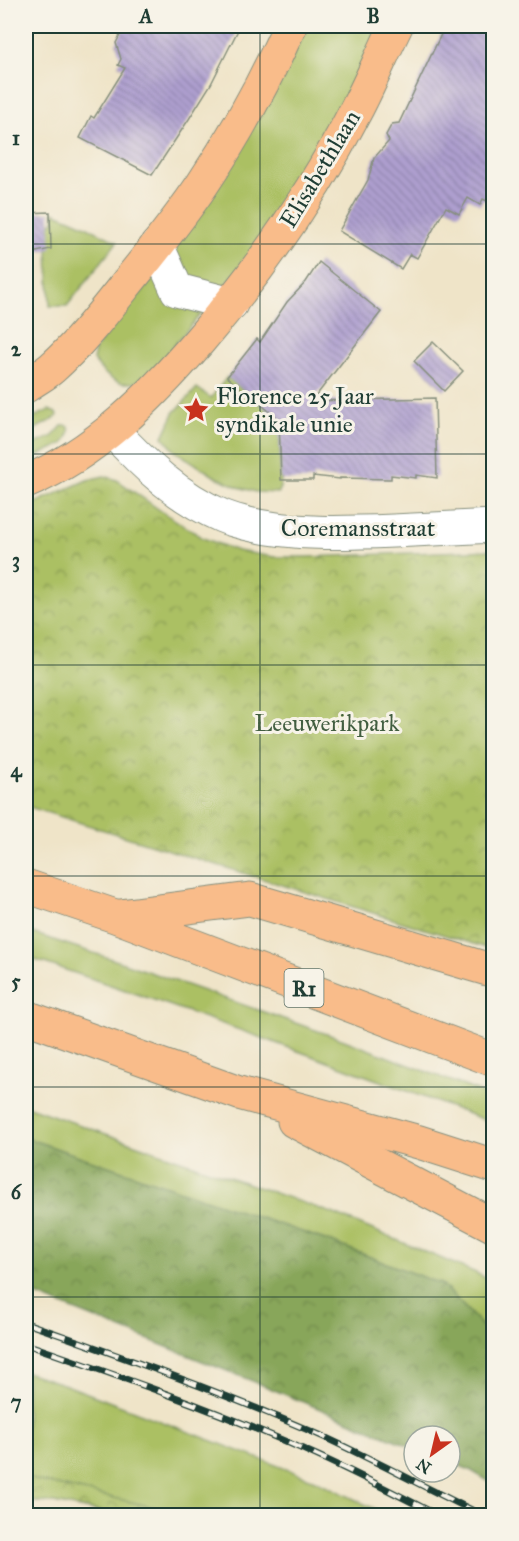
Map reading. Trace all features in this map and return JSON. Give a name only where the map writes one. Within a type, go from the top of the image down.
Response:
[{"type":"main road","points":[[26,386],[50,369],[70,350],[114,299],[202,185],[264,78],[290,26]]},
{"type":"main road","name":"Elisabethlaan","points":[[26,482],[42,475],[112,430],[153,393],[231,304],[290,222],[318,178],[356,111],[396,26]]},
{"type":"main road","name":"R1","points":[[26,886],[115,916],[494,1060]]},
{"type":"main road","points":[[115,916],[250,899],[494,971]]},
{"type":"main road","points":[[26,1017],[239,1093],[419,1142],[494,1166]]},
{"type":"main road","points":[[239,1093],[494,1226]]},
{"type":"street","points":[[157,245],[177,290],[231,304]]},
{"type":"street","name":"Coremansstraat","points":[[112,430],[157,476],[186,497],[223,517],[266,528],[312,533],[358,533],[494,526]]},
{"type":"green space","points":[[307,26],[380,26],[341,107],[301,179],[247,259],[146,379],[122,383],[110,378],[93,360],[95,350],[154,277],[282,78]]},
{"type":"green space","points":[[54,212],[117,242],[67,306],[50,306],[48,249],[50,223],[54,222]]},
{"type":"green space","points":[[227,377],[279,419],[281,480],[279,493],[256,492],[214,476],[175,451],[163,437],[174,413],[197,388],[211,398]]},
{"type":"green space","points":[[49,410],[57,416],[26,434],[26,421]]},
{"type":"green space","points":[[66,425],[69,431],[63,444],[26,461],[26,448],[53,436],[62,426]]},
{"type":"green space","name":"Leeuwerikpark","points":[[104,476],[117,480],[203,538],[238,551],[274,557],[308,557],[493,550],[493,950],[26,806],[26,507],[87,480]]},
{"type":"green space","points":[[26,931],[344,1040],[493,1097],[493,1123],[261,1037],[26,957]]},
{"type":"green space","points":[[26,1106],[332,1213],[476,1273],[493,1282],[493,1337],[443,1285],[331,1242],[26,1138]]},
{"type":"green space","points":[[26,1138],[331,1242],[443,1285],[493,1337],[493,1484],[462,1467],[462,1424],[402,1424],[402,1443],[26,1291]]},
{"type":"green space","points":[[26,1372],[66,1385],[315,1480],[387,1515],[120,1516],[54,1503],[26,1501]]},
{"type":"green space","points":[[26,1478],[188,1515],[120,1515],[54,1503],[26,1501]]},
{"type":"building","points":[[125,26],[240,26],[211,84],[152,175],[80,138],[91,116],[94,118],[125,68],[118,65],[121,59],[116,43]]},
{"type":"building","points":[[445,26],[494,26],[494,204],[483,199],[480,205],[468,198],[459,214],[446,207],[417,258],[410,254],[401,269],[339,231],[368,180],[374,158],[389,141],[386,135],[392,124],[399,123]]},
{"type":"building","points":[[50,212],[51,249],[26,254],[26,213]]},
{"type":"building","points":[[319,262],[381,312],[312,401],[435,398],[437,478],[416,475],[416,478],[391,475],[391,479],[340,479],[313,476],[313,480],[281,480],[279,419],[227,377],[257,339],[260,342],[287,302],[306,282]]},
{"type":"building","points":[[433,342],[463,371],[444,391],[414,361]]},
{"type":"railway","points":[[26,1323],[176,1377],[287,1421],[484,1516]]},
{"type":"railway","points":[[26,1344],[245,1424],[332,1462],[439,1516]]},
{"type":"place","name":"Florence 25 Jaar syndikale unie","points":[[196,410]]}]
